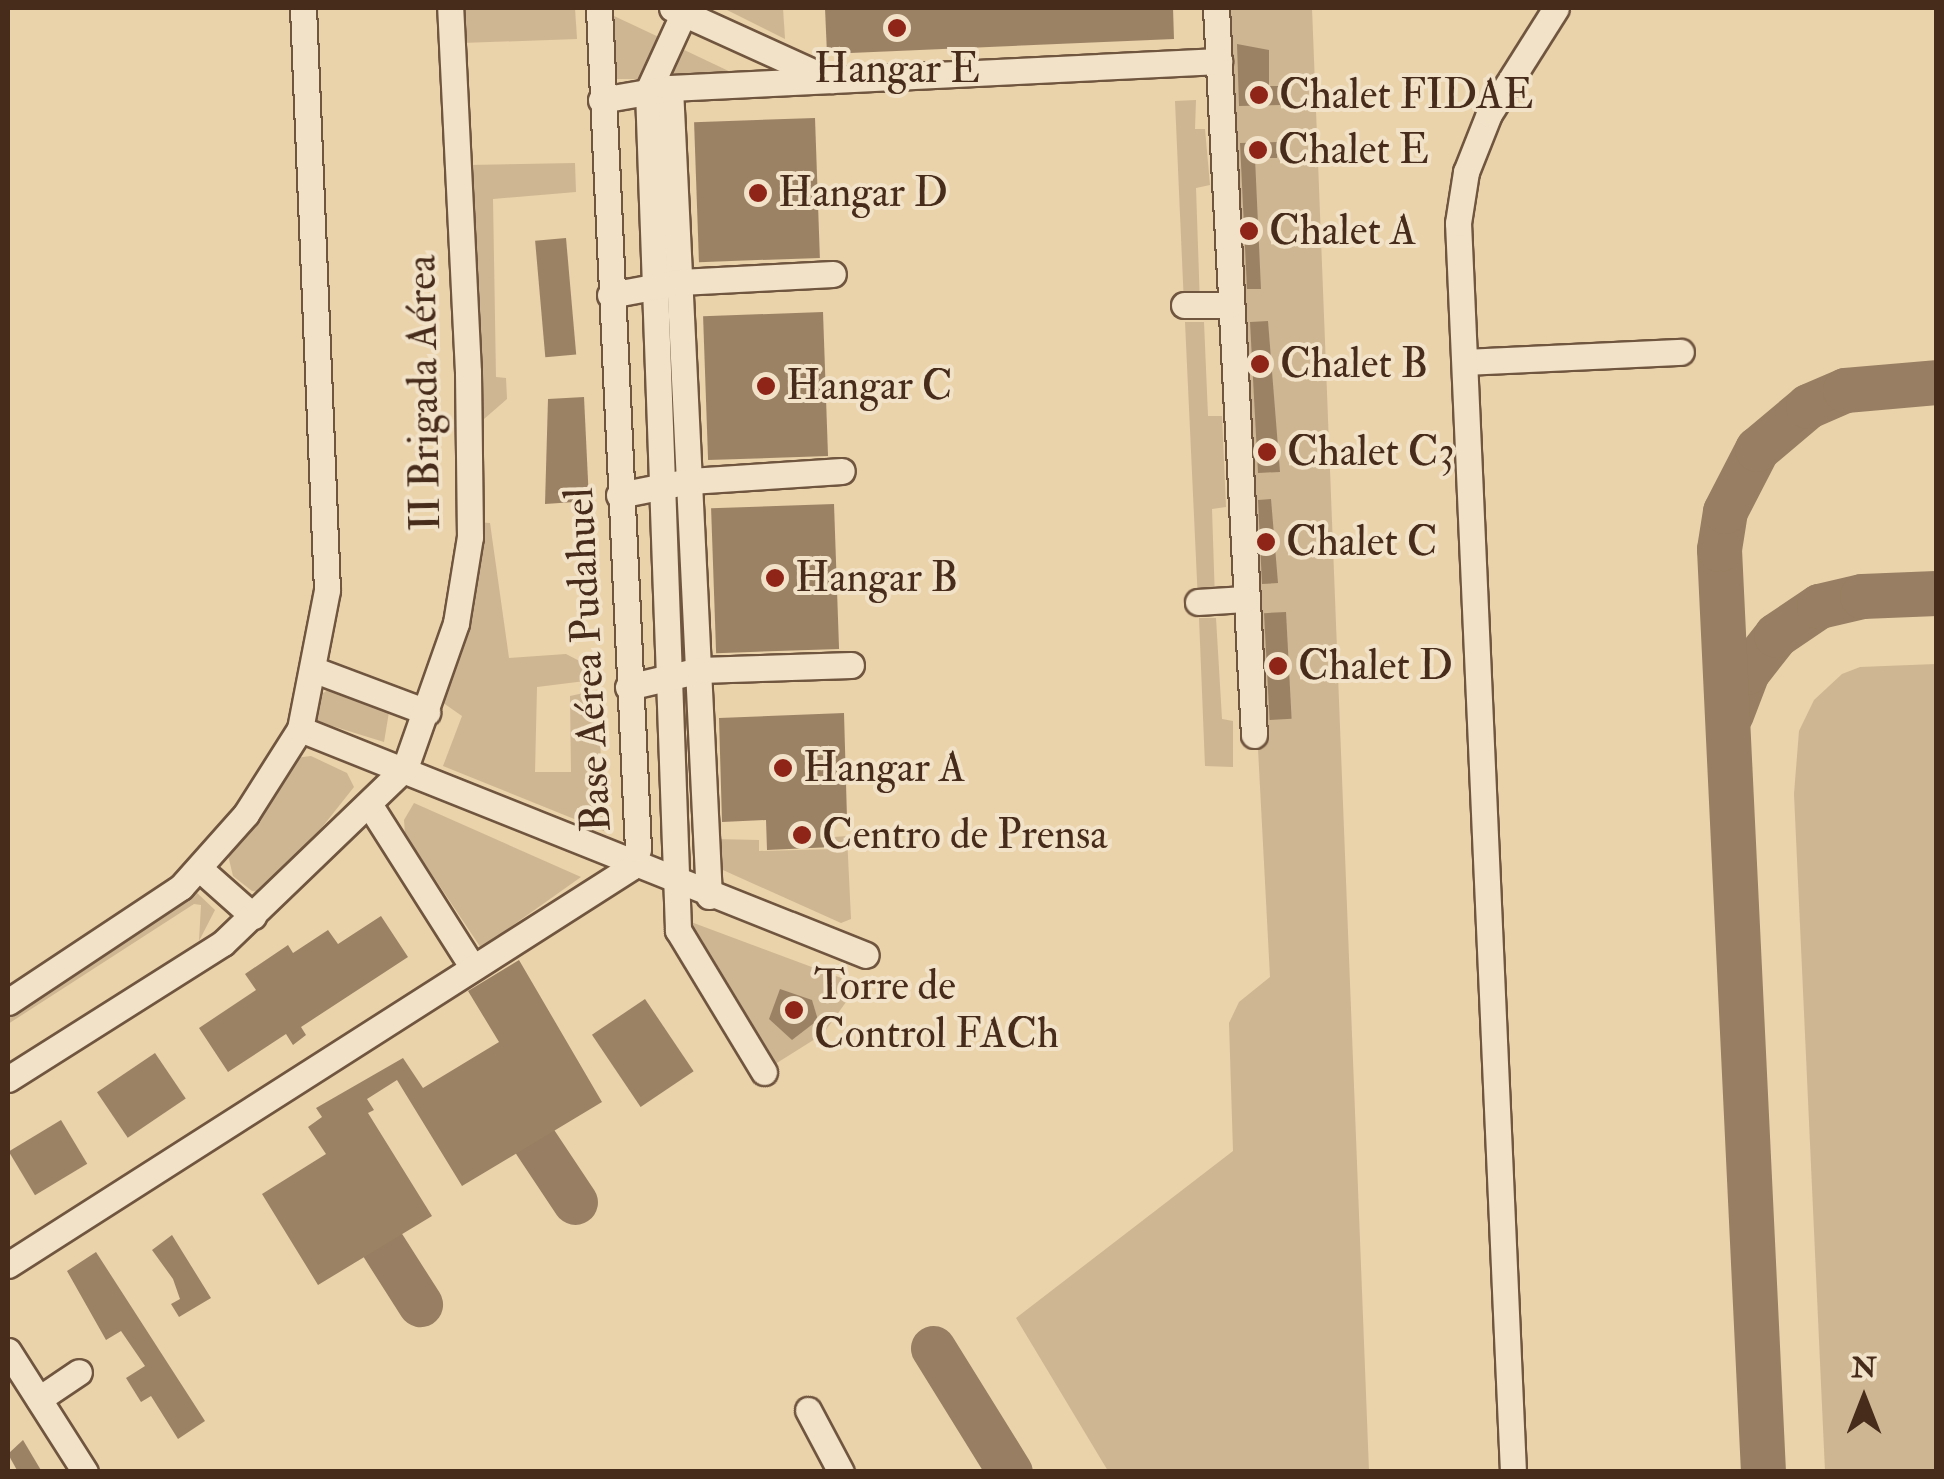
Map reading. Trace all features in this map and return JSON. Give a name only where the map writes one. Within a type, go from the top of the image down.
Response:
[{"type":"street","points":[[8,1002],[200,869],[246,814],[300,729],[315,670],[326,590],[326,492],[303,8]]},
{"type":"street","name":"II Brigada Aérea","points":[[8,1079],[223,943],[406,768],[456,623],[470,537],[450,8]]},
{"type":"street","name":"Base Aérea Pudahuel","points":[[8,1264],[472,966],[594,897],[633,866],[638,849],[599,8]]},
{"type":"street","points":[[1216,8],[1254,735]]},
{"type":"street","points":[[1514,1472],[1458,223],[1466,172],[1489,114],[1556,8]]},
{"type":"street","points":[[764,1072],[678,930],[662,486],[667,284],[659,90],[681,9],[838,82]]},
{"type":"street","points":[[601,100],[659,90],[1218,62]]},
{"type":"street","points":[[610,295],[667,284],[833,274]]},
{"type":"street","points":[[667,284],[690,481],[709,896]]},
{"type":"street","points":[[1184,305],[1230,305]]},
{"type":"street","points":[[1466,362],[1680,352]]},
{"type":"street","points":[[620,495],[690,481],[842,471]]},
{"type":"street","points":[[1198,602],[1244,599]]},
{"type":"street","points":[[628,687],[700,670],[852,665]]},
{"type":"street","points":[[315,670],[427,712]]},
{"type":"street","points":[[300,729],[406,768],[633,866],[866,955]]},
{"type":"street","points":[[369,804],[472,966]]},
{"type":"street","points":[[200,869],[252,916]]},
{"type":"street","points":[[8,1240],[38,1245]]},
{"type":"street","points":[[8,1351],[85,1472]]},
{"type":"street","points":[[39,1400],[79,1372]]},
{"type":"street","points":[[808,1410],[841,1472]]},
{"type":"shaded area","points":[[465,8],[575,8],[577,39],[461,43]]},
{"type":"shaded area","points":[[723,8],[783,8],[785,39]]},
{"type":"shaded area","points":[[1219,8],[1312,8],[1369,1471],[1108,1471],[1016,1318],[1233,1151],[1229,1023],[1239,1002],[1270,977]]},
{"type":"shaded area","points":[[614,16],[663,39],[644,79],[617,79]]},
{"type":"shaded area","points":[[678,47],[737,75],[667,76]]},
{"type":"shaded area","points":[[1196,100],[1195,129],[1205,129],[1210,185],[1196,188],[1200,305],[1184,305],[1175,101]]},
{"type":"shaded area","points":[[575,163],[576,192],[493,199],[496,377],[506,378],[507,399],[484,419],[481,518],[468,165]]},
{"type":"shaded area","points":[[1185,322],[1204,322],[1208,416],[1222,416],[1226,507],[1212,509],[1215,601],[1198,602]]},
{"type":"shaded area","points":[[475,522],[490,523],[509,658],[566,654],[593,668],[593,680],[537,687],[535,772],[571,772],[570,696],[598,690],[604,831],[443,766],[462,716],[439,700]]},
{"type":"shaded area","points":[[1199,618],[1216,618],[1222,719],[1233,721],[1233,767],[1205,766]]},
{"type":"shaded area","points":[[1936,664],[1936,1471],[1825,1471],[1794,794],[1799,731],[1814,700],[1842,674],[1860,667]]},
{"type":"shaded area","points":[[336,685],[390,706],[384,742],[313,720],[320,695]]},
{"type":"shaded area","points":[[311,756],[347,773],[354,787],[300,855],[261,892],[252,891],[233,876],[228,855],[295,758]]},
{"type":"shaded area","points":[[414,803],[581,877],[481,948],[405,834],[404,820]]},
{"type":"shaded area","points":[[847,836],[851,919],[841,923],[714,866],[714,839],[759,840],[759,851],[834,849],[834,837]]},
{"type":"shaded area","points":[[195,891],[215,910],[199,941],[201,905],[194,904],[8,1024],[8,1007]]},
{"type":"shaded area","points":[[683,919],[844,979],[846,1002],[823,1034],[772,1066]]},
{"type":"building","points":[[825,8],[1173,8],[1174,39],[827,54]]},
{"type":"building","points":[[1237,44],[1269,50],[1269,86],[1280,86],[1280,105],[1239,106]]},
{"type":"building","name":"Hangar D","points":[[815,118],[820,258],[699,262],[694,122]]},
{"type":"building","name":"Chalet A","points":[[1277,142],[1277,158],[1255,158],[1261,289],[1247,289],[1240,143]]},
{"type":"building","points":[[566,238],[576,355],[545,357],[535,241]]},
{"type":"building","name":"Hangar C","points":[[823,312],[828,456],[708,460],[703,316]]},
{"type":"building","points":[[1268,321],[1280,472],[1258,473],[1250,322]]},
{"type":"building","points":[[584,397],[589,501],[545,504],[548,399]]},
{"type":"building","name":"Chalet C","points":[[1271,499],[1278,583],[1262,584],[1258,500]]},
{"type":"building","name":"Hangar B","points":[[834,504],[839,649],[716,653],[711,508]]},
{"type":"building","name":"Chalet D","points":[[1286,612],[1292,719],[1270,720],[1264,613]]},
{"type":"building","name":"Hangar A","points":[[844,713],[847,818],[831,818],[833,847],[767,850],[766,820],[722,822],[719,718]]},
{"type":"building","points":[[381,916],[408,957],[301,1027],[306,1035],[293,1045],[286,1034],[228,1072],[199,1028],[256,990],[245,974],[288,945],[293,953],[328,930],[338,944]]},
{"type":"building","points":[[519,960],[602,1102],[462,1186],[397,1080],[367,1099],[374,1110],[368,1113],[432,1216],[318,1285],[262,1194],[326,1154],[308,1127],[322,1117],[316,1108],[403,1058],[423,1088],[499,1042],[468,991]]},
{"type":"building","name":"Torre de Control FACh","points":[[780,989],[812,1000],[818,1020],[792,1040],[769,1019]]},
{"type":"building","points":[[645,999],[694,1071],[641,1107],[592,1035]]},
{"type":"building","points":[[155,1053],[186,1099],[128,1138],[97,1092]]},
{"type":"building","points":[[61,1120],[87,1164],[35,1195],[9,1151]]},
{"type":"building","points":[[172,1235],[211,1298],[179,1317],[171,1304],[180,1299],[173,1279],[152,1250]]},
{"type":"building","points":[[96,1252],[205,1421],[178,1439],[151,1396],[141,1402],[126,1378],[145,1366],[121,1331],[106,1340],[67,1271]]},
{"type":"building","points":[[23,1440],[42,1472],[18,1472],[8,1454]]},
{"type":"taxiway","points":[[1763,1472],[1719,549],[1725,511],[1757,449],[1808,406],[1845,390],[1936,382]]},
{"type":"taxiway","points":[[1731,714],[1747,672],[1776,635],[1819,606],[1862,596],[1936,593]]},
{"type":"taxiway","points":[[535,1142],[575,1202]]},
{"type":"taxiway","points":[[383,1246],[420,1304]]},
{"type":"taxiway","points":[[933,1348],[1010,1472]]},
{"type":"place","name":"Hangar E","points":[[897,28]]},
{"type":"place","name":"Chalet FIDAE","points":[[1259,95]]},
{"type":"place","name":"Chalet E","points":[[1258,150]]},
{"type":"place","name":"Hangar D","points":[[758,193]]},
{"type":"place","name":"Chalet A","points":[[1249,231]]},
{"type":"place","name":"Chalet B","points":[[1260,364]]},
{"type":"place","name":"Hangar C","points":[[766,386]]},
{"type":"place","name":"Chalet C3","points":[[1267,452]]},
{"type":"place","name":"Chalet C","points":[[1266,542]]},
{"type":"place","name":"Hangar B","points":[[775,578]]},
{"type":"place","name":"Chalet D","points":[[1278,666]]},
{"type":"place","name":"Hangar A","points":[[783,768]]},
{"type":"place","name":"Centro de Prensa","points":[[802,835]]},
{"type":"place","name":"Torre de Control FACh","points":[[794,1010]]}]
